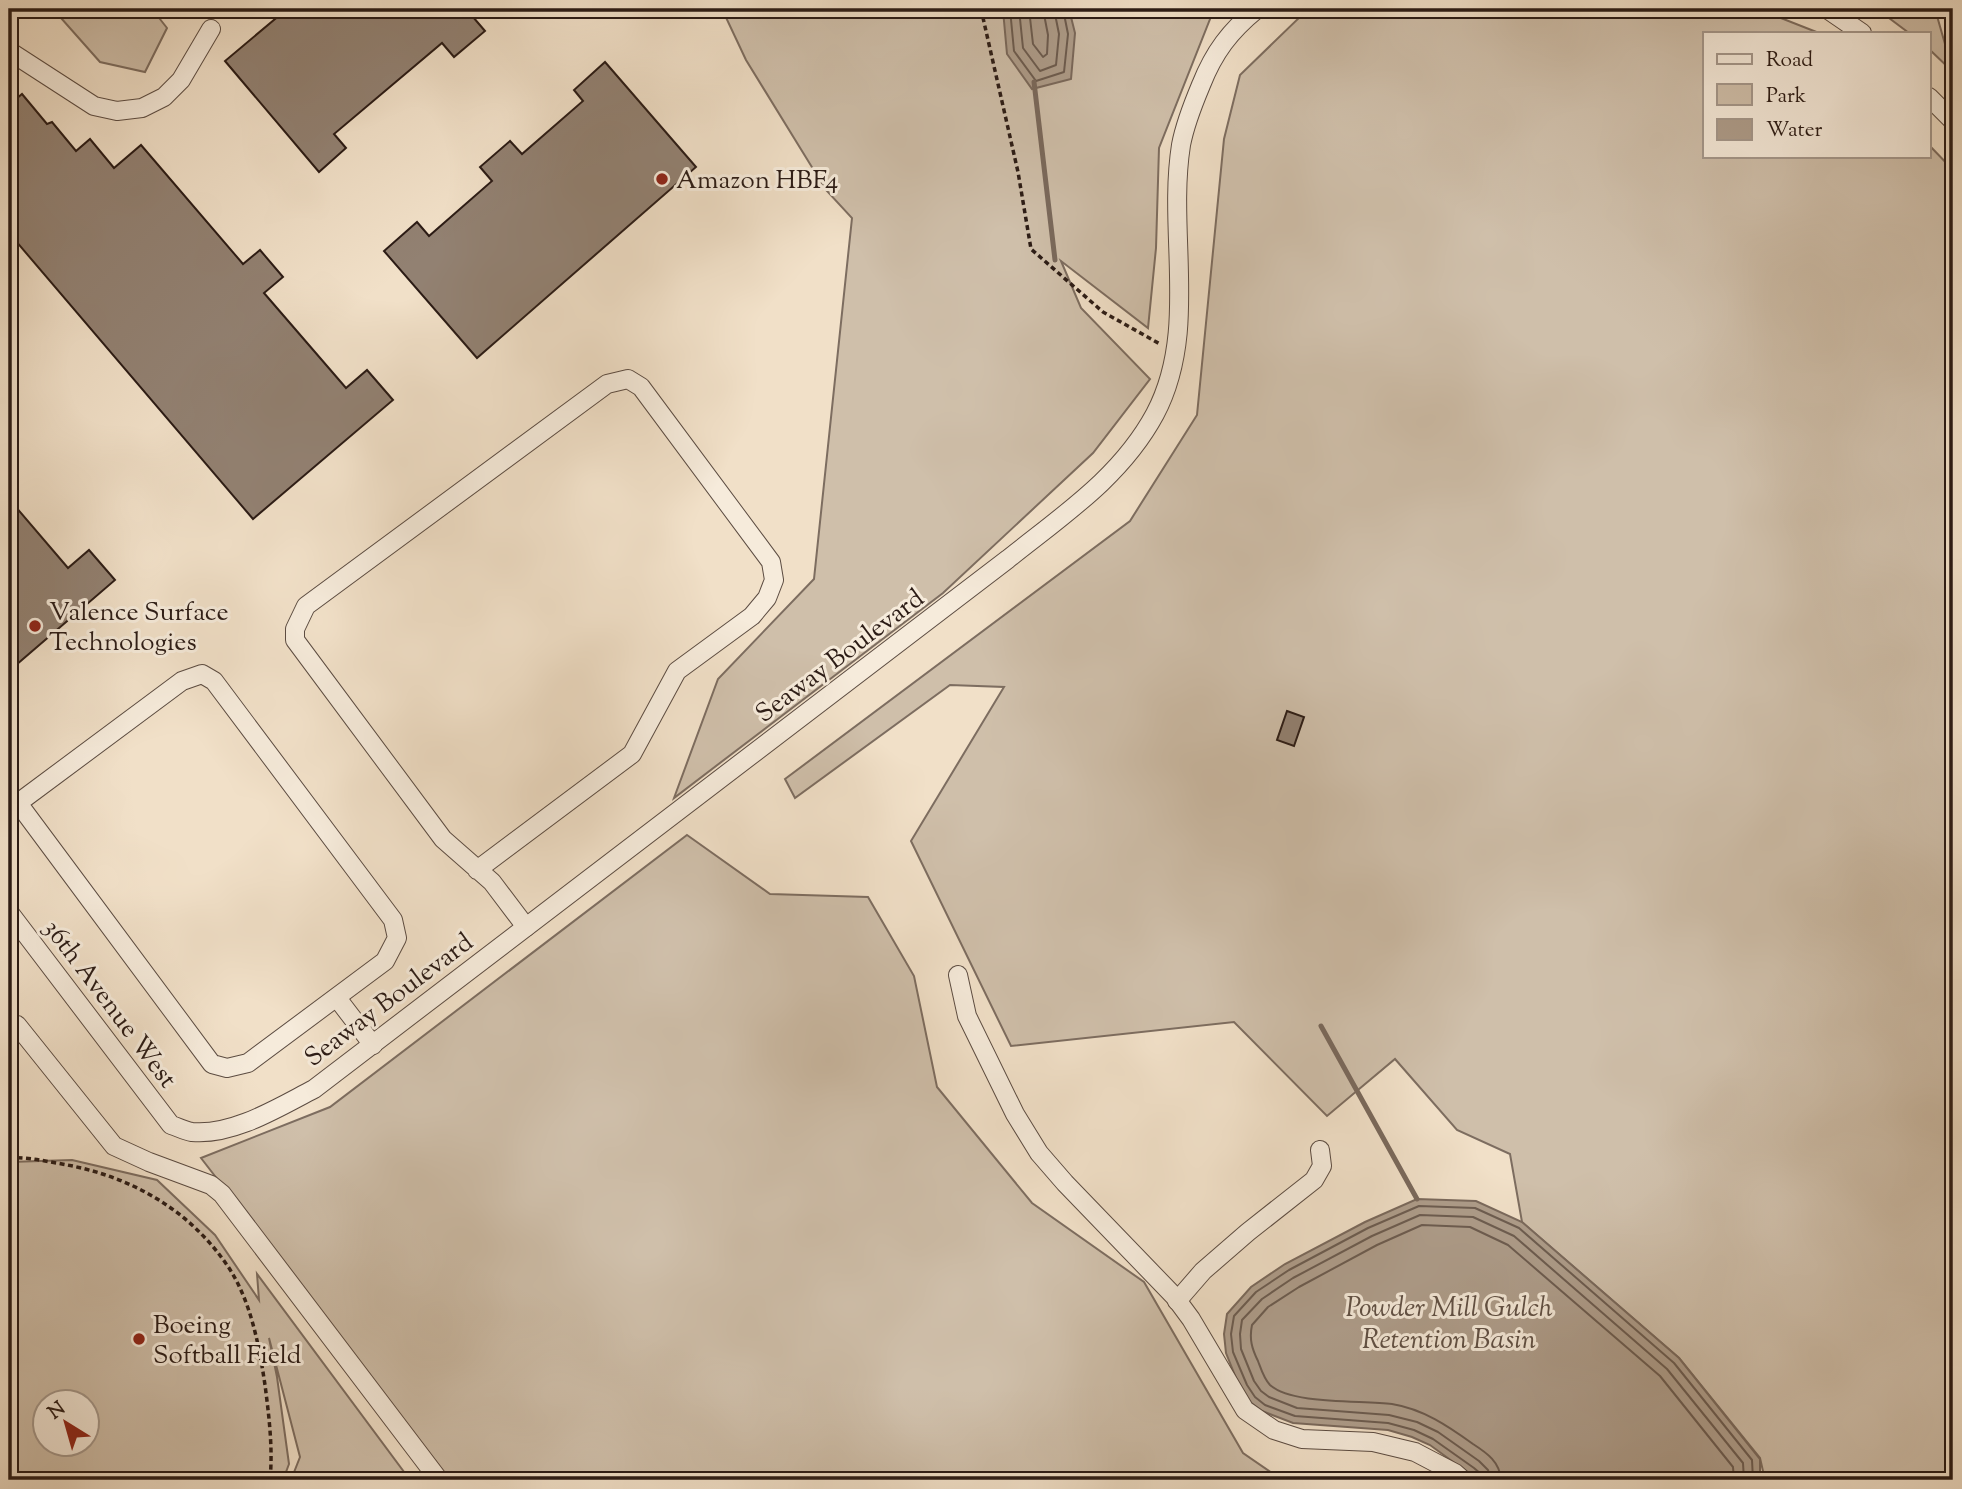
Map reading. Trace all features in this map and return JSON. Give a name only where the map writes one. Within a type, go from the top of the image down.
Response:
[{"type":"street","name":"Seaway Boulevard","points":[[171,1125],[192,1132],[227,1128],[260,1117],[314,1089],[998,567],[1103,483],[1136,444],[1156,411],[1170,374],[1180,291],[1178,202],[1181,146],[1189,111],[1213,56],[1244,19],[1257,9]]},
{"type":"street","points":[[1828,9],[1861,32]]},
{"type":"street","points":[[11,55],[94,106],[117,111],[142,108],[163,97],[181,80],[211,29]]},
{"type":"street","points":[[1930,98],[1953,121]]},
{"type":"street","points":[[477,870],[632,754],[677,671],[752,616],[767,598],[774,580],[771,562],[641,387],[628,379],[607,384],[306,606],[295,629],[295,640],[443,839],[477,870],[492,882],[526,927]]},
{"type":"street","points":[[202,674],[214,681],[393,920],[397,939],[385,961],[247,1063],[227,1068],[212,1063],[13,806],[182,681],[202,674]]},
{"type":"street","name":"36th Avenue West","points":[[9,912],[171,1125]]},
{"type":"street","points":[[957,975],[967,1016],[1015,1114],[1039,1153],[1178,1301],[1245,1410],[1274,1430],[1302,1439],[1373,1442],[1415,1452],[1463,1480]]},
{"type":"street","points":[[337,998],[373,1045]]},
{"type":"street","points":[[9,1032],[17,1026],[114,1146],[211,1185],[222,1194],[439,1480]]},
{"type":"street","points":[[1178,1301],[1203,1271],[1314,1180],[1322,1166],[1320,1150]]},
{"type":"path","points":[[981,9],[1018,172],[1031,249],[1102,312],[1174,352]]},
{"type":"path","points":[[9,1158],[80,1168],[115,1177],[152,1194],[176,1211],[229,1268],[248,1309],[262,1365],[270,1420],[270,1480]]},
{"type":"green space","points":[[53,9],[152,9],[167,28],[145,72],[100,62]]},
{"type":"green space","points":[[722,9],[1214,9],[1159,148],[1156,248],[1148,328],[1061,261],[1081,308],[1150,379],[1093,453],[943,593],[674,798],[718,679],[814,579],[852,218],[826,190],[746,60]]},
{"type":"green space","points":[[1312,9],[1758,9],[1816,32],[1703,32],[1703,158],[1930,158],[1930,146],[1953,170],[1953,1480],[1765,1480],[1760,1458],[1679,1358],[1522,1222],[1510,1154],[1457,1130],[1395,1059],[1327,1116],[1234,1022],[1011,1046],[911,841],[1004,687],[950,685],[795,798],[785,779],[1130,521],[1197,415],[1224,139],[1240,75],[1305,12]]},
{"type":"green space","points":[[1877,9],[1935,9],[1953,72],[1930,50],[1930,32],[1908,32]]},
{"type":"green space","points":[[687,835],[770,894],[868,897],[914,976],[937,1087],[1032,1203],[1144,1282],[1243,1453],[1282,1480],[450,1480],[201,1158],[330,1107]]},
{"type":"green space","name":"Boeing Softball Field","points":[[72,1160],[157,1180],[215,1235],[259,1300],[257,1274],[410,1480],[291,1480],[300,1457],[269,1338],[289,1464],[283,1480],[9,1480],[9,1162]]},
{"type":"water","points":[[1069,9],[1075,33],[1071,79],[1032,89],[1007,54],[1003,10]]},
{"type":"water","name":"Powder Mill Gulch Retention Basin","points":[[1417,1199],[1476,1201],[1522,1222],[1679,1358],[1760,1459],[1760,1480],[1478,1480],[1430,1445],[1412,1437],[1388,1430],[1293,1423],[1262,1411],[1250,1402],[1240,1388],[1226,1353],[1224,1334],[1227,1314],[1251,1287],[1285,1264],[1365,1222]]},
{"type":"building","points":[[287,9],[482,9],[473,17],[485,31],[454,57],[442,43],[334,134],[346,148],[319,172],[225,61]]},
{"type":"building","points":[[605,62],[696,167],[477,358],[384,251],[417,222],[429,236],[492,181],[480,167],[510,141],[522,154],[583,101],[574,90]]},
{"type":"building","points":[[22,94],[47,124],[52,122],[76,151],[90,139],[114,168],[141,145],[243,264],[260,250],[283,277],[264,293],[346,388],[367,370],[393,400],[253,519],[9,233],[9,105]]},
{"type":"building","name":"Valence Surface Technologies","points":[[9,499],[68,568],[89,550],[115,580],[9,671]]},
{"type":"building","points":[[1287,711],[1304,717],[1294,746],[1277,740]]},
{"type":"waterway","points":[[1034,82],[1055,260]]},
{"type":"waterway","points":[[1321,1026],[1417,1199]]},
{"type":"place","name":"Amazon HBF4","points":[[662,179]]},
{"type":"place","name":"Valence Surface Technologies","points":[[35,626]]},
{"type":"place","name":"Boeing Softball Field","points":[[139,1339]]}]
